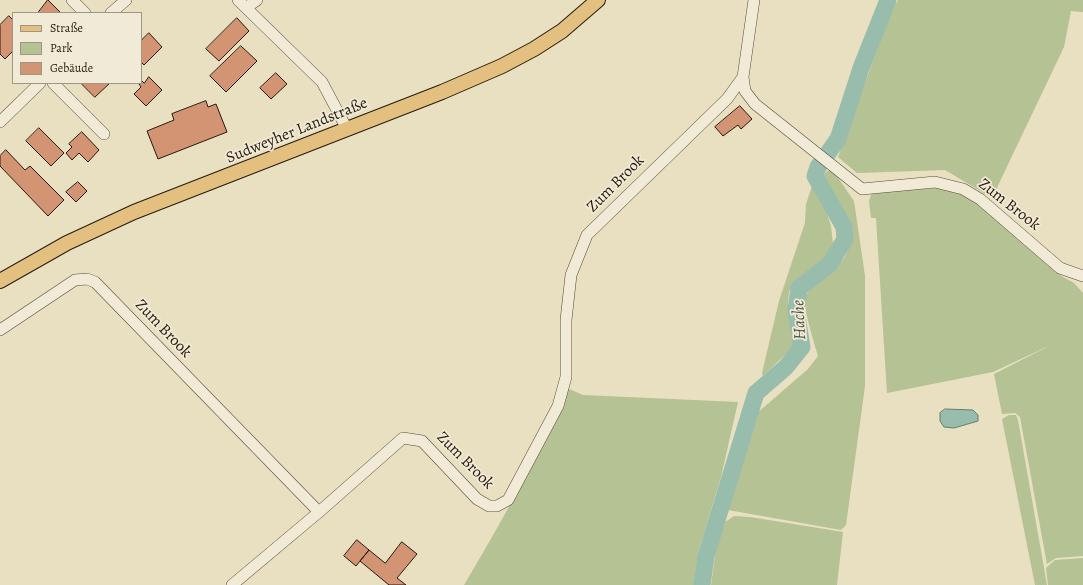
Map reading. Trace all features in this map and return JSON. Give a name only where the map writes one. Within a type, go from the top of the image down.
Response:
[{"type":"main road","name":"Sudweyher Landstraße","points":[[0,281],[67,243],[128,215],[502,66],[534,49],[562,31],[598,0]]},
{"type":"street","points":[[72,0],[84,12]]},
{"type":"street","points":[[112,12],[126,0]]},
{"type":"street","points":[[243,3],[257,0]]},
{"type":"street","points":[[742,77],[754,0]]},
{"type":"street","points":[[243,3],[322,82],[347,129]]},
{"type":"street","name":"Zum Brook","points":[[742,77],[746,91],[755,104],[862,189],[935,182],[963,189],[980,198],[1060,268],[1083,276]]},
{"type":"street","name":"Zum Brook","points":[[232,585],[319,512],[402,438],[422,441],[477,499],[489,506],[498,506],[508,500],[558,406],[566,377],[566,320],[571,275],[587,235],[727,99],[742,77]]},
{"type":"street","points":[[0,122],[39,84]]},
{"type":"street","points":[[54,84],[104,134]]},
{"type":"street","name":"Zum Brook","points":[[0,330],[75,280],[87,279],[95,282],[319,512]]},
{"type":"green space","points":[[898,0],[1083,0],[1083,12],[1071,11],[1064,47],[992,198],[945,170],[857,173],[838,157],[889,17]]},
{"type":"green space","points":[[832,169],[854,201],[865,276],[865,386],[846,525],[841,530],[728,510],[756,414],[808,369],[818,356],[807,318],[805,299],[814,285],[842,261],[847,253],[849,243],[847,224],[824,176],[826,172]]},
{"type":"green space","points":[[813,183],[817,183],[831,226],[833,244],[830,254],[793,283],[789,292],[788,303],[794,346],[763,376],[762,373],[779,301],[805,223],[806,204]]},
{"type":"green space","points":[[939,188],[962,193],[979,204],[1044,262],[1063,277],[1074,283],[1083,293],[1083,556],[1056,558],[1047,564],[1020,417],[1015,413],[1002,414],[994,374],[1053,344],[993,372],[887,393],[876,218],[871,218],[869,201],[872,192]]},
{"type":"green space","points":[[567,388],[583,395],[738,402],[721,477],[698,553],[694,585],[464,585],[519,488],[556,414]]},
{"type":"green space","points":[[1009,415],[1016,415],[1018,420],[1047,585],[1035,585],[1002,419]]},
{"type":"green space","points":[[734,516],[750,517],[843,532],[837,585],[711,585],[717,542],[725,522]]},
{"type":"green space","points":[[1083,558],[1083,585],[1048,585],[1046,568],[1055,560]]},
{"type":"shaded area","points":[[945,409],[973,410],[978,415],[978,421],[954,428],[944,427],[940,421],[940,413]]},
{"type":"building","points":[[48,0],[60,12],[39,12]]},
{"type":"building","points":[[9,16],[12,19],[12,52],[5,59],[0,54],[0,25]]},
{"type":"building","points":[[237,18],[249,31],[219,61],[206,49]]},
{"type":"building","points":[[149,33],[162,47],[144,65],[142,63],[142,40]]},
{"type":"building","points":[[241,46],[257,61],[226,92],[210,76]]},
{"type":"building","points":[[276,73],[287,84],[271,99],[260,88]]},
{"type":"building","points":[[149,77],[162,90],[146,106],[134,94],[141,87],[139,84],[142,84],[142,81],[144,83]]},
{"type":"building","points":[[82,84],[109,84],[95,97]]},
{"type":"building","points":[[206,101],[208,107],[216,104],[227,132],[158,159],[147,131],[174,120],[172,114]]},
{"type":"building","points":[[740,106],[752,119],[741,129],[738,125],[723,136],[715,127]]},
{"type":"building","points":[[39,128],[64,153],[51,166],[26,141]]},
{"type":"building","points":[[82,132],[99,150],[88,162],[79,153],[72,160],[66,153],[72,147],[69,144]]},
{"type":"building","points":[[6,150],[25,170],[30,166],[64,200],[48,216],[0,166],[0,156]]},
{"type":"building","points":[[78,182],[87,191],[76,202],[66,192]]},
{"type":"building","points":[[357,540],[369,550],[356,566],[344,556]]},
{"type":"building","points":[[402,542],[417,554],[397,578],[406,585],[389,585],[360,561],[369,550],[385,563]]},
{"type":"waterway","name":"Hache","points":[[702,585],[706,556],[756,393],[786,367],[802,347],[796,310],[799,288],[830,264],[845,239],[844,227],[815,176],[818,167],[838,139],[861,68],[888,0]]}]
